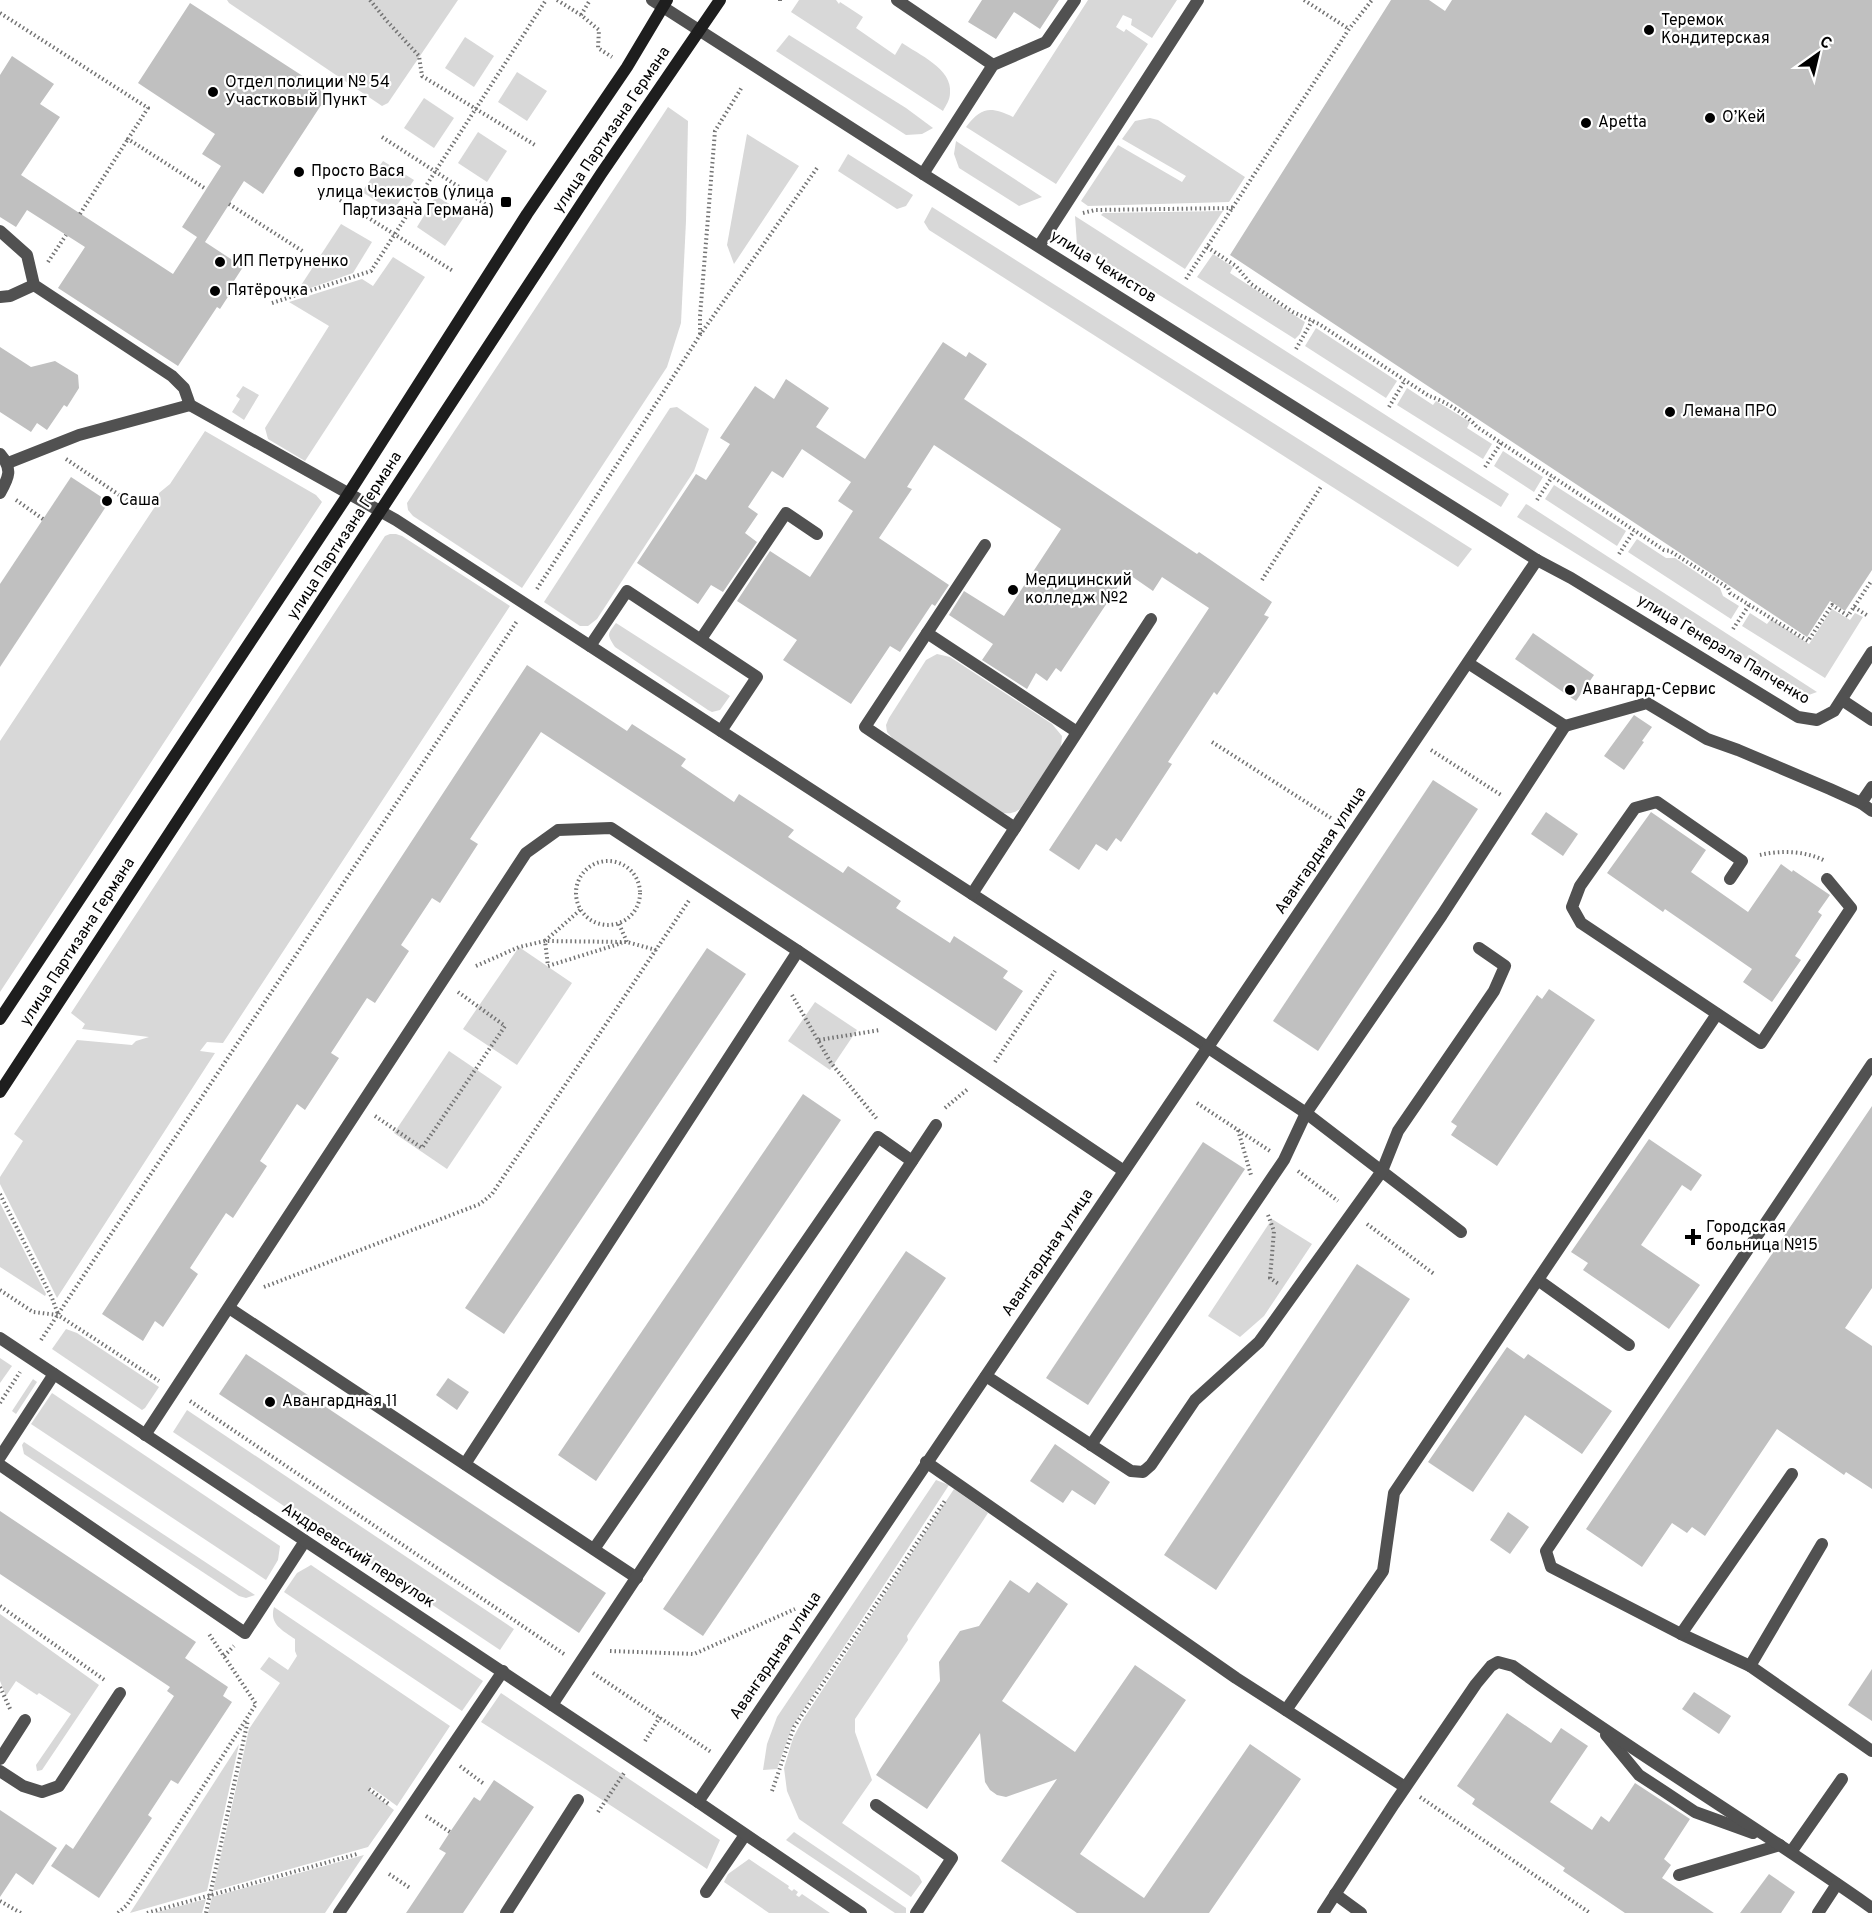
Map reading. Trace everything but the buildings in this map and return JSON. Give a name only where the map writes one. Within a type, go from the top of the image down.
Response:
[{"type":"main road","name":"улица Партизана Германа","points":[[0,1092],[601,174],[720,0]]},
{"type":"main road","name":"улица Партизана Германа","points":[[0,1019],[349,493],[527,214],[627,67],[661,2]]},
{"type":"street","points":[[897,0],[993,65]]},
{"type":"street","points":[[923,174],[993,65],[1046,42],[1074,0]]},
{"type":"street","points":[[1039,246],[1198,0]]},
{"type":"street","name":"улица Чекистов","points":[[661,2],[700,30],[923,174],[1537,560]]},
{"type":"street","points":[[0,231],[27,255],[34,285],[172,376],[184,388],[190,405],[381,511],[1066,955],[1306,1113],[1461,1232]]},
{"type":"street","points":[[0,297],[10,296],[34,285]]},
{"type":"street","points":[[1,491],[9,476],[4,459],[48,447],[79,435],[190,405]]},
{"type":"street","points":[[701,639],[786,513],[817,534]]},
{"type":"street","points":[[985,545],[865,727],[1015,828]]},
{"type":"street","name":"Авангардная улица","points":[[698,1802],[1537,560]]},
{"type":"street","name":"улица Генерала Папченко","points":[[1537,560],[1571,578],[1798,717],[1817,720],[1834,711],[1872,652]]},
{"type":"street","points":[[590,646],[627,591],[701,639],[757,676],[721,731]]},
{"type":"street","points":[[972,894],[1151,619]]},
{"type":"street","points":[[927,633],[1077,732]]},
{"type":"street","points":[[1468,663],[1565,726]]},
{"type":"street","points":[[1842,700],[1872,720]]},
{"type":"street","points":[[1091,1445],[1284,1160],[1306,1113],[1442,915],[1565,726],[1647,703],[1707,739],[1861,803],[1872,811]]},
{"type":"street","points":[[1861,803],[1872,787]]},
{"type":"street","points":[[1730,879],[1742,861],[1657,802],[1635,808],[1580,886],[1572,907],[1581,923],[1761,1043],[1851,908],[1827,879]]},
{"type":"street","points":[[145,1435],[526,853],[558,831],[611,828],[1124,1171]]},
{"type":"street","points":[[986,1376],[1131,1471],[1143,1472],[1151,1465],[1194,1400],[1259,1342],[1382,1171],[1398,1131],[1498,983],[1505,966],[1479,948]]},
{"type":"street","points":[[465,1464],[798,951]]},
{"type":"street","points":[[1286,1710],[1383,1571],[1394,1493],[1717,1014]]},
{"type":"street","points":[[1872,1064],[1546,1551],[1551,1567],[1681,1634],[1750,1666],[1872,1750]]},
{"type":"street","points":[[552,1705],[936,1125]]},
{"type":"street","points":[[594,1549],[878,1137],[912,1161]]},
{"type":"street","points":[[1538,1280],[1629,1345]]},
{"type":"street","points":[[232,1303],[465,1464],[637,1578]]},
{"type":"street","name":"Андреевский переулок","points":[[0,1338],[698,1802]]},
{"type":"street","points":[[0,1457],[54,1374]]},
{"type":"street","points":[[927,1462],[1236,1678],[1405,1787]]},
{"type":"street","points":[[0,1465],[245,1633],[305,1541]]},
{"type":"street","points":[[1681,1634],[1792,1474]]},
{"type":"street","points":[[1750,1666],[1822,1544]]},
{"type":"street","points":[[1323,1913],[1405,1787],[1483,1674],[1498,1662],[1513,1666],[1872,1908]]},
{"type":"street","points":[[339,1913],[370,1857],[408,1811],[502,1671]]},
{"type":"street","points":[[0,1771],[23,1786],[42,1792],[59,1786],[120,1693]]},
{"type":"street","points":[[0,1759],[25,1720]]},
{"type":"street","points":[[1599,1726],[1639,1775],[1695,1812],[1781,1846]]},
{"type":"street","points":[[1679,1875],[1781,1846],[1842,1779]]},
{"type":"street","points":[[506,1913],[579,1800]]},
{"type":"street","points":[[698,1802],[861,1913]]},
{"type":"street","points":[[876,1805],[952,1858],[915,1913]]},
{"type":"street","points":[[706,1892],[745,1835]]},
{"type":"street","points":[[1818,1913],[1838,1884]]},
{"type":"street","points":[[1335,1894],[1361,1913]]},
{"type":"path","points":[[370,0],[419,56],[422,76],[535,145]]},
{"type":"path","points":[[272,303],[371,271],[546,0]]},
{"type":"path","points":[[557,0],[599,30],[598,48],[613,57]]},
{"type":"path","points":[[581,15],[590,0]]},
{"type":"path","points":[[1304,0],[1349,29]]},
{"type":"path","points":[[1186,279],[1349,29],[1372,0]]},
{"type":"path","points":[[0,13],[148,108],[80,214]]},
{"type":"path","points":[[700,335],[715,131],[742,87]]},
{"type":"path","points":[[382,137],[493,209]]},
{"type":"path","points":[[128,139],[206,189]]},
{"type":"path","points":[[41,1340],[527,605],[700,335],[817,168]]},
{"type":"path","points":[[340,200],[453,271]]},
{"type":"path","points":[[229,204],[304,252]]},
{"type":"path","points":[[1082,213],[1095,210],[1234,208]]},
{"type":"path","points":[[1207,247],[1236,266],[1251,284],[1293,312],[1312,321],[1471,420],[1477,427],[1634,531],[1664,550],[1670,551],[1749,605],[1808,641],[1832,605],[1848,616],[1872,580]]},
{"type":"path","points":[[1296,349],[1312,321]]},
{"type":"path","points":[[1389,406],[1405,380]]},
{"type":"path","points":[[1485,467],[1501,443]]},
{"type":"path","points":[[48,447],[137,507]]},
{"type":"path","points":[[1537,500],[1552,477]]},
{"type":"path","points":[[1262,580],[1322,485]]},
{"type":"path","points":[[1,491],[43,519]]},
{"type":"path","points":[[1619,554],[1634,531]]},
{"type":"path","points":[[1733,629],[1749,605]]},
{"type":"path","points":[[1854,607],[1868,616]]},
{"type":"path","points":[[1416,740],[1514,804]]},
{"type":"path","points":[[1212,742],[1331,818]]},
{"type":"path","points":[[1742,861],[1762,854],[1796,853],[1810,854],[1832,866]]},
{"type":"path","points":[[612,860],[625,865],[636,875],[640,889],[639,904],[631,916],[619,924],[604,925],[591,920],[580,910],[576,897],[577,882],[585,870],[597,862],[612,860]]},
{"type":"path","points":[[232,1303],[486,1200],[699,886]]},
{"type":"path","points":[[545,941],[580,910]]},
{"type":"path","points":[[619,924],[627,942]]},
{"type":"path","points":[[475,967],[519,947],[545,941],[627,942],[656,950]]},
{"type":"path","points":[[545,941],[548,966],[627,942]]},
{"type":"path","points":[[936,1125],[938,1114],[961,1093],[985,1077],[1066,955]]},
{"type":"path","points":[[360,1107],[422,1148],[505,1026],[454,990]]},
{"type":"path","points":[[806,1017],[831,1063],[883,1126]]},
{"type":"path","points":[[819,1040],[852,1035]]},
{"type":"path","points":[[1197,1103],[1278,1156]]},
{"type":"path","points":[[1238,1130],[1254,1185]]},
{"type":"path","points":[[0,1194],[52,1298],[58,1315]]},
{"type":"path","points":[[1266,1212],[1274,1230],[1270,1278],[1280,1285]]},
{"type":"path","points":[[0,1290],[33,1312],[58,1315],[711,1752]]},
{"type":"path","points":[[0,1403],[21,1372]]},
{"type":"path","points":[[772,1791],[795,1727],[956,1483]]},
{"type":"path","points":[[0,1606],[120,1693]]},
{"type":"path","points":[[589,1650],[694,1654],[795,1609]]},
{"type":"path","points":[[118,1913],[127,1905],[256,1704]]},
{"type":"path","points":[[206,1913],[248,1716]]},
{"type":"path","points":[[645,1741],[660,1717]]},
{"type":"path","points":[[445,1755],[484,1784]]},
{"type":"path","points":[[598,1812],[626,1770]]},
{"type":"path","points":[[1405,1787],[1590,1913]]},
{"type":"path","points":[[369,1789],[450,1832]]},
{"type":"path","points":[[147,1913],[370,1857],[410,1888]]},
{"type":"path","points":[[0,1901],[21,1913]]},
{"type":"shaded area","points":[[227,0],[458,0],[388,103],[382,106]]},
{"type":"shaded area","points":[[799,0],[836,0],[863,17],[856,28],[895,55],[902,43],[933,63],[946,77],[949,84],[949,98],[943,111],[791,12]]},
{"type":"shaded area","points":[[1088,0],[1177,0],[1152,38],[1131,25],[1132,19],[1123,15],[1116,27],[1124,32],[1126,29],[1148,44],[1056,184],[966,127],[977,115],[987,110],[999,111],[1013,117]]},
{"type":"shaded area","points":[[789,35],[906,108],[933,128],[922,134],[906,135],[776,51]]},
{"type":"shaded area","points":[[465,37],[494,56],[474,87],[445,68]]},
{"type":"shaded area","points":[[517,72],[547,91],[527,121],[498,102]]},
{"type":"shaded area","points":[[424,98],[454,118],[434,148],[404,128]]},
{"type":"shaded area","points":[[668,107],[688,121],[681,323],[667,367],[522,588],[413,516],[408,510],[407,503]]},
{"type":"shaded area","points":[[1150,118],[1158,120],[1245,177],[1229,202],[1088,206],[1081,201],[1118,145],[1182,182],[1186,176],[1122,139],[1135,121]]},
{"type":"shaded area","points":[[478,132],[507,151],[487,182],[458,163]]},
{"type":"shaded area","points":[[747,134],[799,166],[734,264],[727,245]]},
{"type":"shaded area","points":[[956,141],[1042,197],[1019,206],[959,168],[954,154]]},
{"type":"shaded area","points":[[848,154],[913,195],[906,206],[897,209],[838,171]]},
{"type":"shaded area","points":[[383,161],[414,180],[393,211],[362,192]]},
{"type":"shaded area","points":[[436,196],[466,214],[445,246],[417,227]]},
{"type":"shaded area","points":[[932,207],[1472,549],[1458,567],[929,230],[924,222]]},
{"type":"shaded area","points":[[1223,211],[1185,269],[1101,215],[1103,213]]},
{"type":"shaded area","points":[[1075,216],[1509,494],[1501,507],[1077,244]]},
{"type":"shaded area","points":[[341,224],[372,242],[353,273],[296,293]]},
{"type":"shaded area","points":[[1213,254],[1233,267],[1230,273],[1305,322],[1300,334],[1295,339],[1197,277]]},
{"type":"shaded area","points":[[393,257],[425,277],[305,461],[268,439],[265,428],[329,326],[289,302],[362,279],[373,286]]},
{"type":"shaded area","points":[[1316,328],[1397,381],[1386,398],[1305,346]]},
{"type":"shaded area","points":[[243,386],[259,395],[244,420],[232,412],[240,399],[236,396]]},
{"type":"shaded area","points":[[1407,388],[1433,405],[1436,401],[1470,422],[1467,428],[1492,444],[1483,459],[1397,405]]},
{"type":"shaded area","points":[[677,407],[709,429],[694,471],[597,619],[588,626],[580,626],[544,602],[670,408]]},
{"type":"shaded area","points":[[205,431],[316,495],[322,502],[0,992],[0,741],[158,502],[159,493],[170,484]]},
{"type":"shaded area","points":[[1503,451],[1543,477],[1534,492],[1494,466]]},
{"type":"shaded area","points":[[1554,485],[1626,531],[1617,546],[1545,499]]},
{"type":"shaded area","points":[[1526,504],[1817,692],[1806,696],[1517,517]]},
{"type":"shaded area","points":[[390,534],[402,536],[510,606],[223,1043],[207,1042],[200,1051],[215,1053],[57,1298],[0,1184],[0,1177],[23,1141],[14,1134],[77,1040],[132,1045],[136,1041],[149,1037],[82,1029],[85,1024],[71,1013],[385,536]]},
{"type":"shaded area","points":[[1637,539],[1666,558],[1675,558],[1720,588],[1723,596],[1739,606],[1731,619],[1628,552]]},
{"type":"shaded area","points":[[1832,609],[1850,620],[1855,613],[1863,617],[1825,678],[1742,626],[1750,613],[1767,624],[1771,619],[1809,644]]},
{"type":"shaded area","points":[[616,623],[730,696],[720,710],[712,712],[708,710],[615,647],[609,635]]},
{"type":"shaded area","points":[[937,654],[950,657],[1052,724],[1062,736],[1061,747],[1020,809],[1003,813],[893,739],[887,732],[886,725],[889,718],[926,660]]},
{"type":"shaded area","points":[[519,947],[572,983],[517,1065],[463,1029]]},
{"type":"shaded area","points":[[815,1002],[857,1030],[830,1070],[788,1041]]},
{"type":"shaded area","points":[[449,1051],[502,1087],[447,1169],[394,1133]]},
{"type":"shaded area","points":[[0,1203],[46,1294],[45,1296],[0,1267]]},
{"type":"shaded area","points":[[1272,1219],[1312,1244],[1264,1316],[1240,1337],[1208,1316]]},
{"type":"shaded area","points":[[66,1329],[77,1333],[159,1387],[145,1408],[142,1410],[52,1349]]},
{"type":"shaded area","points":[[0,1358],[12,1366],[0,1383]]},
{"type":"shaded area","points":[[33,1379],[37,1382],[16,1414],[12,1411]]},
{"type":"shaded area","points":[[52,1393],[280,1546],[278,1560],[266,1580],[31,1424]]},
{"type":"shaded area","points":[[187,1410],[514,1629],[500,1650],[173,1432]]},
{"type":"shaded area","points":[[24,1442],[255,1595],[246,1598],[239,1596],[24,1454],[22,1445]]},
{"type":"shaded area","points":[[936,1480],[949,1485],[792,1727],[777,1769],[763,1770],[767,1744],[777,1717]]},
{"type":"shaded area","points":[[954,1489],[988,1513],[855,1719],[855,1732],[872,1780],[842,1823],[919,1876],[922,1882],[911,1897],[799,1819],[787,1791],[784,1768],[793,1738],[802,1721]]},
{"type":"shaded area","points":[[311,1565],[483,1681],[462,1711],[284,1592],[297,1573]]},
{"type":"shaded area","points":[[274,1607],[450,1726],[397,1806],[371,1787],[368,1790],[394,1810],[368,1847],[213,1891],[249,1729],[280,1683],[260,1669],[269,1657],[288,1670],[297,1656],[295,1639],[281,1629],[273,1618]]},
{"type":"shaded area","points":[[0,1614],[99,1685],[42,1770],[37,1771],[36,1765],[71,1714],[16,1681],[6,1696],[0,1681]]},
{"type":"shaded area","points":[[501,1693],[720,1840],[707,1869],[481,1722]]},
{"type":"shaded area","points":[[239,1744],[207,1891],[130,1913]]},
{"type":"shaded area","points":[[794,1832],[906,1908],[906,1913],[895,1913],[786,1840]]},
{"type":"shaded area","points":[[364,1855],[325,1913],[208,1913],[212,1897]]},
{"type":"shaded area","points":[[749,1859],[789,1886],[788,1888],[792,1891],[794,1889],[798,1892],[796,1895],[799,1897],[802,1894],[830,1913],[769,1913],[724,1882],[728,1874]]},
{"type":"shaded area","points":[[206,1899],[202,1913],[154,1913]]},
{"type":"place","name":"Теремок Кондитерская","points":[[1649,30]]},
{"type":"place","name":"Отдел полиции № 54 Участковый Пункт","points":[[213,92]]},
{"type":"place","name":"О’Кей","points":[[1710,118]]},
{"type":"place","name":"Apetta","points":[[1586,123]]},
{"type":"place","name":"Просто Вася","points":[[299,172]]},
{"type":"place","name":"улица Чекистов (улица Партизана Германа)","points":[[506,202]]},
{"type":"place","name":"ИП Петруненко","points":[[220,262]]},
{"type":"place","name":"Пятёрочка","points":[[215,291]]},
{"type":"place","name":"Лемана ПРО","points":[[1670,412]]},
{"type":"place","name":"Саша","points":[[107,501]]},
{"type":"place","name":"Медицинский колледж №2","points":[[1013,590]]},
{"type":"place","name":"Авангард-Сервис","points":[[1570,690]]},
{"type":"place","name":"Городская больница №15","points":[[1693,1237]]},
{"type":"place","name":"Авангардная 11","points":[[270,1402]]}]
